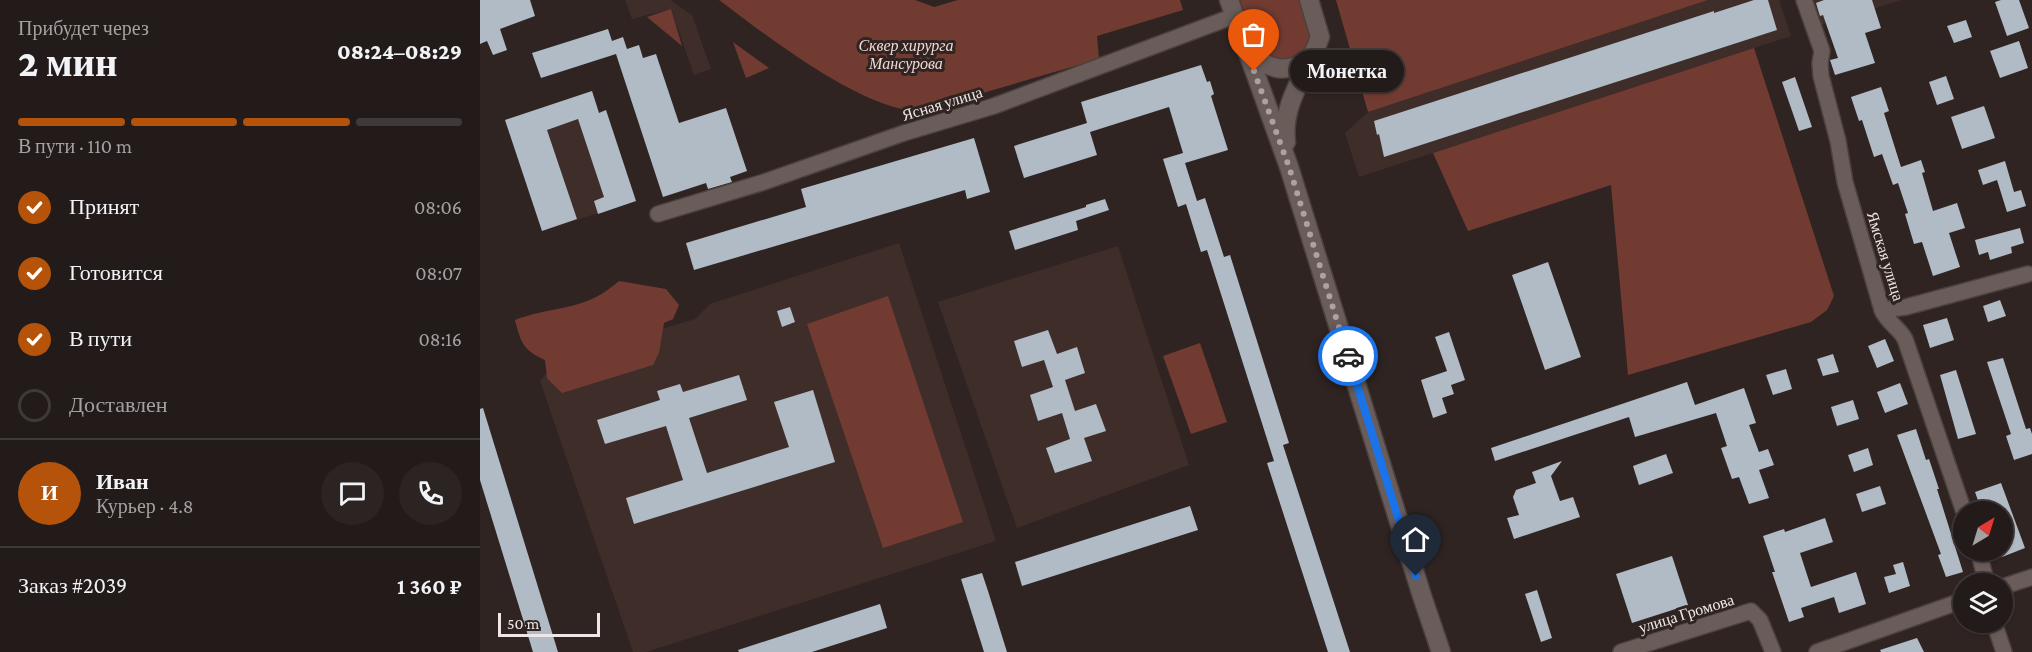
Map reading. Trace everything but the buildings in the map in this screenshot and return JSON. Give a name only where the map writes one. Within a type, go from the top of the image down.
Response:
[{"type":"street","points":[[1289,167],[1284,129],[1285,118],[1320,37],[1309,0]]},
{"type":"street","name":"Ямская улица","points":[[1804,0],[1822,51],[1821,76],[1838,141],[1845,182],[1882,310],[1901,331],[1905,339],[1960,501]]},
{"type":"street","points":[[1231,8],[1289,167],[1441,652]]},
{"type":"street","name":"Ясная улица","points":[[658,214],[764,182],[904,133],[994,106],[1231,8]]},
{"type":"street","points":[[1247,51],[1269,67],[1282,70],[1303,64],[1312,57]]},
{"type":"street","points":[[1882,310],[1906,307],[2028,274]]},
{"type":"street","points":[[2013,583],[2032,577]]},
{"type":"street","points":[[1817,652],[1953,604]]},
{"type":"street","name":"улица Громова","points":[[1621,652],[1751,611],[1760,620],[1773,652]]},
{"type":"street","points":[[1998,633],[2004,652]]},
{"type":"shaded area","points":[[625,0],[670,0],[692,15],[711,69],[694,75],[671,9],[632,19]]},
{"type":"shaded area","points":[[1708,0],[1779,0],[1791,36],[1359,177],[1345,133],[1368,112]]},
{"type":"shaded area","points":[[1814,0],[1902,0],[1821,25]]},
{"type":"shaded area","points":[[592,91],[599,112],[606,110],[636,201],[542,231],[505,120]]},
{"type":"shaded area","points":[[899,243],[996,541],[646,652],[633,652],[540,381],[556,361],[695,319],[710,304]]},
{"type":"shaded area","points":[[1118,246],[1189,465],[1017,528],[938,302]]},
{"type":"green space","name":"Сквер хирурга Мансурова","points":[[719,0],[915,0],[934,7],[958,0],[1180,0],[1183,10],[1097,36],[1099,59],[930,110],[907,110],[880,102],[850,89],[820,72]]},
{"type":"green space","points":[[1240,0],[1301,0],[1311,33],[1305,52],[1286,62],[1266,56],[1253,44]]},
{"type":"green space","points":[[1336,0],[1708,0],[1368,112]]},
{"type":"green space","points":[[671,9],[682,46],[647,17]]},
{"type":"green space","points":[[733,42],[769,68],[746,78]]},
{"type":"green space","points":[[1754,48],[1834,296],[1827,310],[1811,322],[1628,375],[1611,185],[1468,231],[1433,153]]},
{"type":"green space","points":[[619,281],[666,289],[679,305],[673,319],[664,323],[659,353],[653,365],[562,393],[547,378],[545,360],[532,353],[524,345],[515,320],[586,301],[602,294]]},
{"type":"green space","points":[[888,296],[963,522],[883,548],[807,324]]},
{"type":"green space","points":[[1200,343],[1227,422],[1191,434],[1163,356]]},
{"type":"way so far","points":[[1254,71],[1289,167],[1348,356]]},
{"type":"place","name":"Монетка","points":[[1254,71]]},
{"type":"route","points":[[1348,356],[1416,576]]}]
